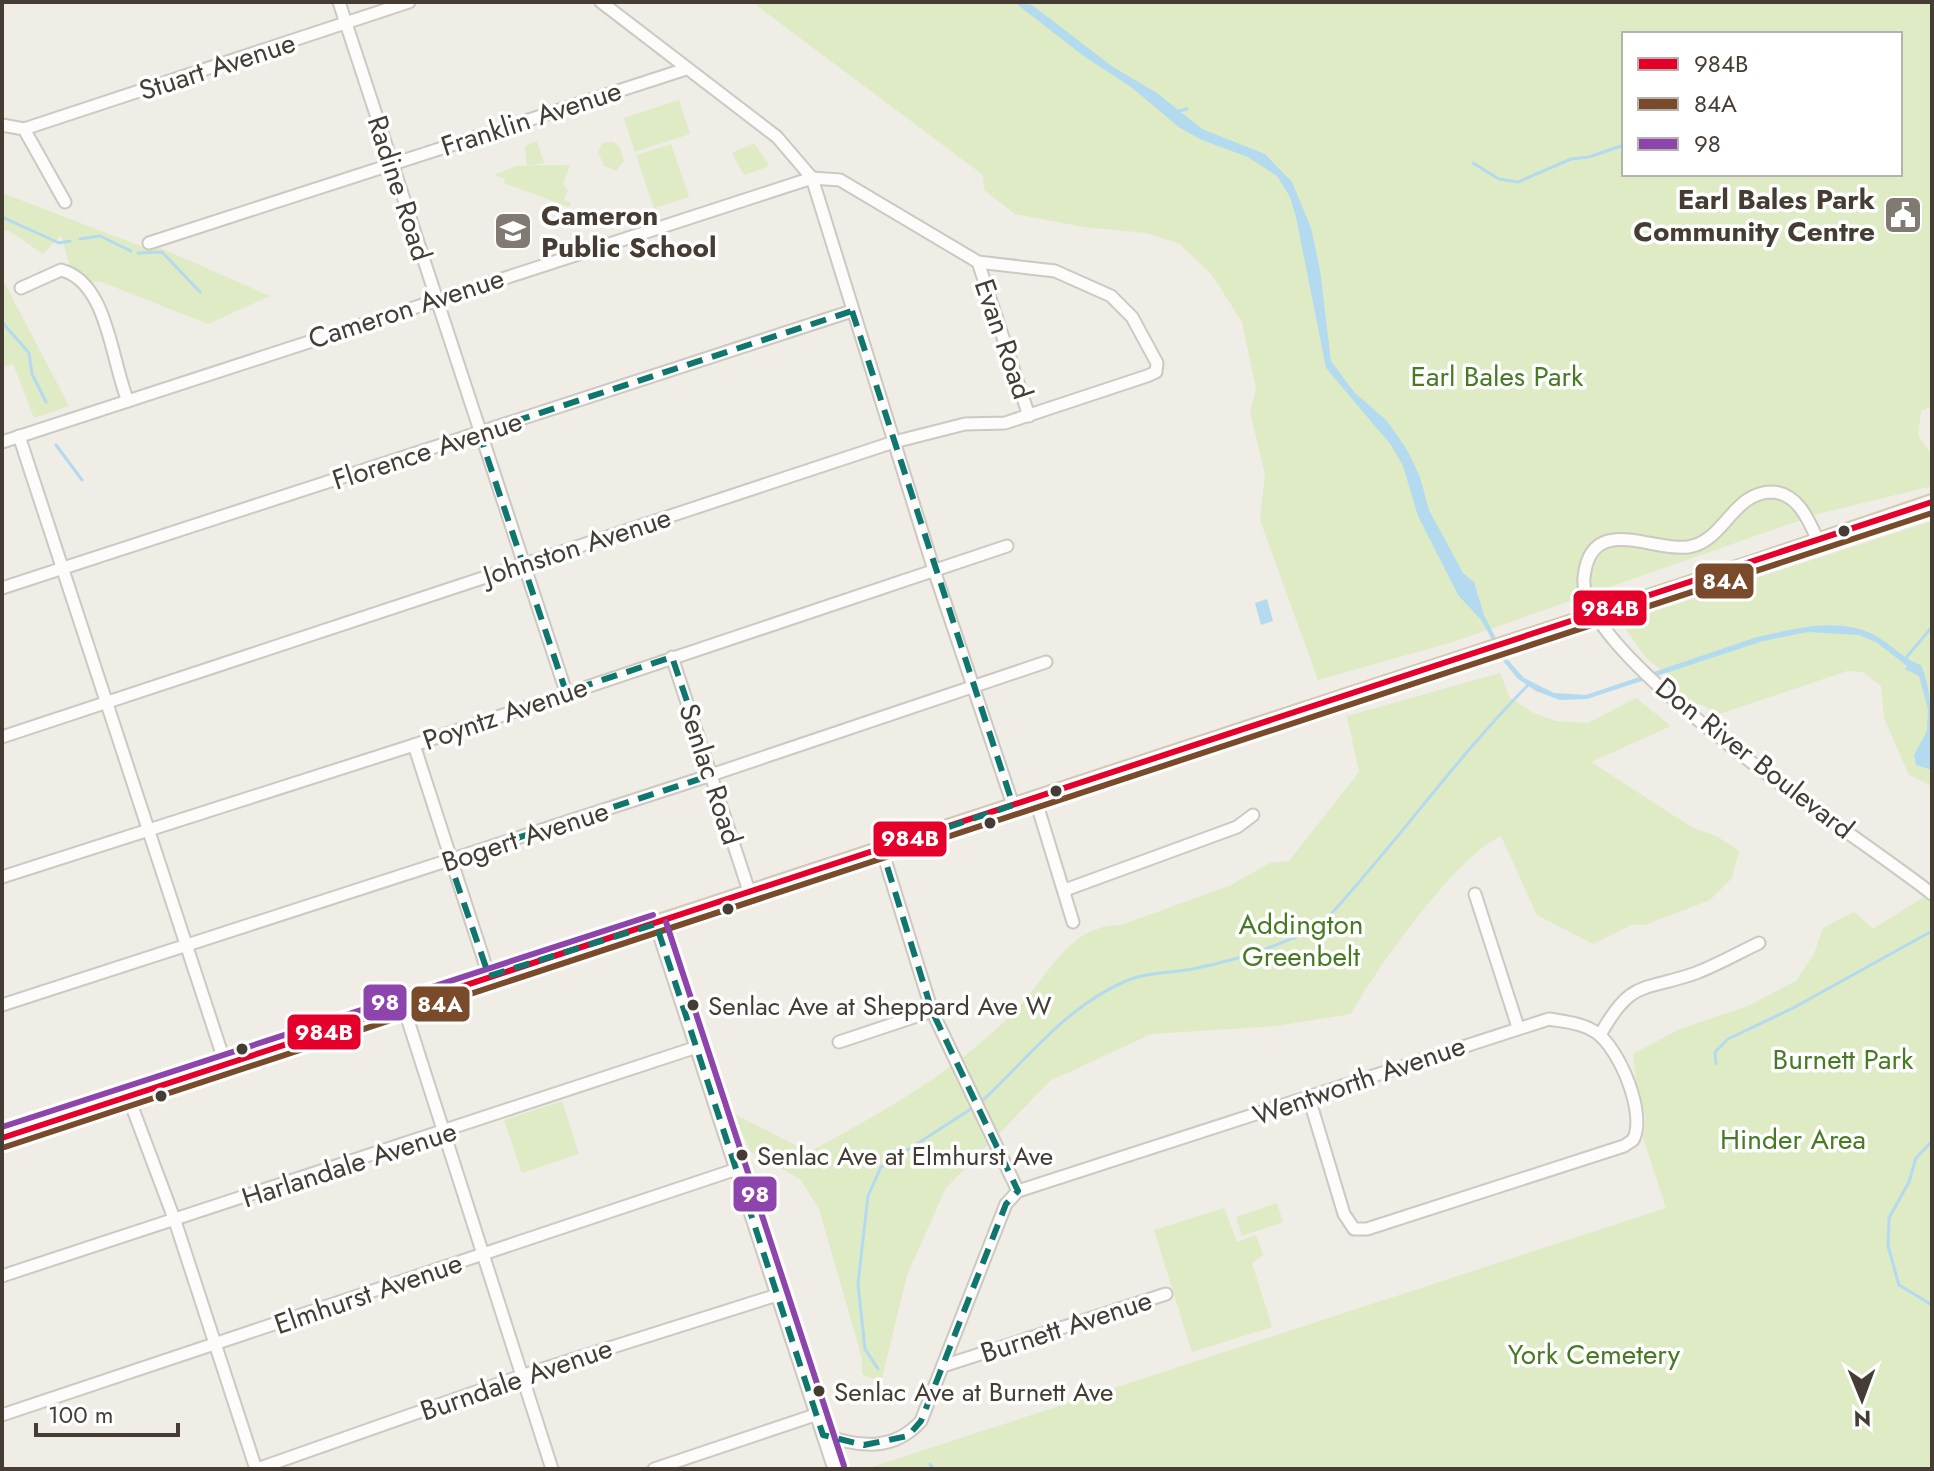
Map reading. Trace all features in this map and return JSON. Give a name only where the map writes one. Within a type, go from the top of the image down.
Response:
[{"type":"main road","points":[[2,1138],[1932,502]]},
{"type":"street","name":"Radine Road","points":[[339,2],[521,563],[566,692]]},
{"type":"street","name":"Stuart Avenue","points":[[24,129],[409,2]]},
{"type":"street","points":[[601,2],[777,137],[812,178],[934,570],[1013,805]]},
{"type":"street","name":"Franklin Avenue","points":[[149,243],[686,69]]},
{"type":"street","points":[[2,125],[24,129],[65,202]]},
{"type":"street","points":[[812,178],[840,180],[978,262]]},
{"type":"street","name":"Cameron Avenue","points":[[2,442],[812,178]]},
{"type":"street","name":"Johnston Avenue","points":[[2,737],[894,442],[965,424],[1005,423],[1156,372],[1157,363],[1132,317],[1111,296],[1055,271],[978,262]]},
{"type":"street","name":"Evan Road","points":[[978,262],[1029,416]]},
{"type":"street","points":[[21,288],[61,270],[87,282],[96,298],[128,401]]},
{"type":"street","name":"Florence Avenue","points":[[2,588],[852,311]]},
{"type":"street","points":[[19,436],[225,1063]]},
{"type":"street","name":"Don River Boulevard","points":[[1818,541],[1794,500],[1780,492],[1761,492],[1736,507],[1711,536],[1691,547],[1675,548],[1624,537],[1604,544],[1587,564],[1584,580],[1586,599],[1605,631],[1665,691],[1791,792],[1858,837],[1932,894]]},
{"type":"street","name":"Poyntz Avenue","points":[[2,877],[147,828],[414,745],[1007,546]]},
{"type":"street","name":"Senlac Road","points":[[672,657],[749,891]]},
{"type":"street","name":"Bogert Avenue","points":[[2,1005],[712,775],[1046,662]]},
{"type":"street","points":[[414,745],[489,976]]},
{"type":"street","points":[[1035,798],[1073,922]]},
{"type":"street","points":[[1065,890],[1237,827],[1253,815]]},
{"type":"street","points":[[882,850],[932,1011],[1018,1191],[1006,1204],[943,1366]]},
{"type":"street","points":[[1475,894],[1518,1027]]},
{"type":"street","points":[[656,925],[834,1469]]},
{"type":"street","points":[[1309,1098],[1344,1214],[1354,1229],[1367,1229],[1624,1146],[1633,1140],[1639,1121],[1621,1063],[1600,1035],[1619,1004],[1641,986],[1698,972],[1759,943]]},
{"type":"street","points":[[403,1005],[552,1469]]},
{"type":"street","points":[[839,1042],[932,1011]]},
{"type":"street","name":"Wentworth Avenue","points":[[1018,1191],[1518,1027],[1549,1019],[1574,1022],[1600,1035]]},
{"type":"street","name":"Harlandale Avenue","points":[[2,1276],[694,1048]]},
{"type":"street","points":[[128,1096],[175,1221],[257,1469]]},
{"type":"street","name":"Elmhurst Avenue","points":[[2,1415],[734,1170]]},
{"type":"street","name":"Burnett Avenue","points":[[823,1435],[839,1441],[887,1445],[908,1436],[921,1421],[943,1366],[1166,1294]]},
{"type":"street","name":"Burndale Avenue","points":[[257,1469],[524,1375],[777,1295]]},
{"type":"street","points":[[654,1469],[815,1415]]},
{"type":"highlighted area","points":[[852,311],[1013,805],[882,850],[932,1011],[1018,1191],[1006,1204],[921,1421],[908,1436],[864,1445],[823,1435],[656,924],[489,976],[485,966],[449,860],[712,775],[672,657],[566,692],[479,433]]},
{"type":"green space","name":"Earl Bales Park","points":[[752,2],[1932,2],[1932,406],[1921,411],[1918,435],[1932,455],[1932,486],[1818,514],[1453,642],[1318,680],[1260,520],[1265,475],[1250,412],[1256,389],[1242,322],[1212,275],[1180,244],[1147,233],[1084,227],[1015,214],[984,190],[983,175]]},
{"type":"green space","points":[[679,100],[690,134],[635,152],[624,118]]},
{"type":"green space","points":[[537,141],[544,163],[527,166],[525,146]]},
{"type":"green space","points":[[613,142],[619,146],[624,161],[616,171],[604,166],[598,152],[602,143]]},
{"type":"green space","points":[[754,143],[768,163],[767,167],[744,175],[732,153]]},
{"type":"green space","points":[[671,144],[689,197],[654,208],[636,155]]},
{"type":"green space","points":[[570,165],[563,184],[568,190],[564,200],[571,203],[569,207],[504,183],[505,179],[494,175],[516,166]]},
{"type":"green space","points":[[2,193],[143,247],[149,243],[270,296],[208,324],[99,281],[93,282],[70,266],[61,235],[43,254],[8,230],[2,232]]},
{"type":"green space","points":[[5,284],[69,406],[34,418],[13,364],[2,367],[2,285]]},
{"type":"green space","points":[[1932,521],[1932,786],[1909,775],[1884,718],[1881,686],[1862,672],[1847,671],[1716,715],[1705,706],[1682,699],[1674,680],[1646,658],[1621,622]]},
{"type":"green space","name":"Addington Greenbelt","points":[[1500,673],[1510,698],[1534,713],[1556,721],[1588,723],[1636,698],[1671,726],[1591,762],[1693,828],[1718,837],[1739,851],[1732,878],[1710,900],[1645,925],[1631,925],[1593,944],[1537,915],[1501,836],[1462,866],[1440,889],[1398,943],[1351,1014],[1275,1026],[1151,1034],[1050,1081],[946,1188],[907,1275],[881,1382],[862,1374],[862,1358],[819,1209],[800,1179],[751,1152],[732,1113],[809,1152],[864,1122],[944,1071],[993,1032],[1028,997],[1061,955],[1087,934],[1229,886],[1270,863],[1289,861],[1359,772],[1347,716]]},
{"type":"green space","points":[[1932,892],[1932,1469],[866,1469],[1666,1208],[1643,1138],[1646,1118],[1637,1089],[1633,1054],[1680,1029],[1748,1006],[1796,981],[1814,954],[1823,928],[1854,912],[1873,929]]},
{"type":"green space","points":[[562,1101],[579,1154],[522,1173],[504,1120]]},
{"type":"green space","points":[[1277,1203],[1283,1222],[1242,1236],[1236,1217]]},
{"type":"green space","points":[[1224,1208],[1237,1242],[1256,1235],[1263,1255],[1252,1263],[1272,1327],[1192,1352],[1154,1230]]},
{"type":"water","points":[[1014,2],[1032,5],[1113,67],[1157,93],[1202,129],[1265,154],[1292,182],[1311,228],[1320,270],[1331,361],[1355,393],[1387,421],[1406,448],[1420,477],[1429,510],[1463,573],[1474,582],[1484,615],[1506,658],[1524,678],[1554,693],[1586,695],[1757,637],[1816,626],[1860,629],[1921,665],[1930,702],[1932,770],[1916,765],[1914,755],[1927,731],[1928,709],[1919,676],[1905,669],[1907,666],[1876,642],[1859,635],[1808,632],[1763,641],[1587,699],[1560,700],[1536,691],[1518,679],[1504,662],[1482,621],[1458,595],[1418,516],[1403,466],[1391,445],[1326,368],[1296,217],[1290,197],[1277,176],[1248,157],[1202,140],[1180,128],[1131,87],[1085,57]]},
{"type":"water","points":[[1267,599],[1273,621],[1261,625],[1255,603]]},
{"type":"waterway","points":[[1175,112],[1187,109]]},
{"type":"waterway","points":[[1473,163],[1499,179],[1518,182],[1571,159],[1589,157],[1622,146]]},
{"type":"waterway","points":[[2,217],[59,243],[70,241]]},
{"type":"waterway","points":[[80,239],[100,236],[131,251]]},
{"type":"waterway","points":[[138,253],[162,252],[200,292]]},
{"type":"waterway","points":[[2,322],[29,353],[32,374],[46,402]]},
{"type":"waterway","points":[[56,445],[82,480]]},
{"type":"waterway","points":[[1904,660],[1932,627]]},
{"type":"waterway","points":[[980,1103],[1048,1036],[1104,992],[1142,976],[1192,969],[1241,957],[1320,926],[1528,685]]},
{"type":"waterway","points":[[1716,1064],[1715,1052],[1728,1039],[1793,1008],[1932,931]]},
{"type":"waterway","points":[[878,1369],[865,1349],[858,1284],[868,1196],[881,1167],[974,1107]]},
{"type":"waterway","points":[[1932,1141],[1916,1158],[1909,1182],[1889,1218],[1888,1246],[1899,1285],[1932,1305]]},
{"type":"waterway","points":[[930,1464],[933,1469]]},
{"type":"transit line","name":"984B","points":[[2,1138],[1932,502]]},
{"type":"transit line","name":"84A","points":[[5,1147],[1932,513]]},
{"type":"transit line","name":"98","points":[[2,1127],[653,915]]},
{"type":"transit line","name":"98","points":[[666,922],[844,1466]]},
{"type":"place","name":"Earl Bales Park Community Centre","points":[[1903,215]]},
{"type":"place","name":"Cameron Public School","points":[[513,231]]},
{"type":"place","name":"Senlac Ave at Sheppard Ave W","points":[[693,1005]]},
{"type":"place","name":"Senlac Ave at Elmhurst Ave","points":[[742,1155]]},
{"type":"place","name":"Senlac Ave at Burnett Ave","points":[[819,1391]]},
{"type":"park label","name":"Burnett Park","points":[[1843,1059]]},
{"type":"park label","name":"Hinder Area","points":[[1793,1139]]},
{"type":"park label","name":"York Cemetery","points":[[1594,1354]]}]
